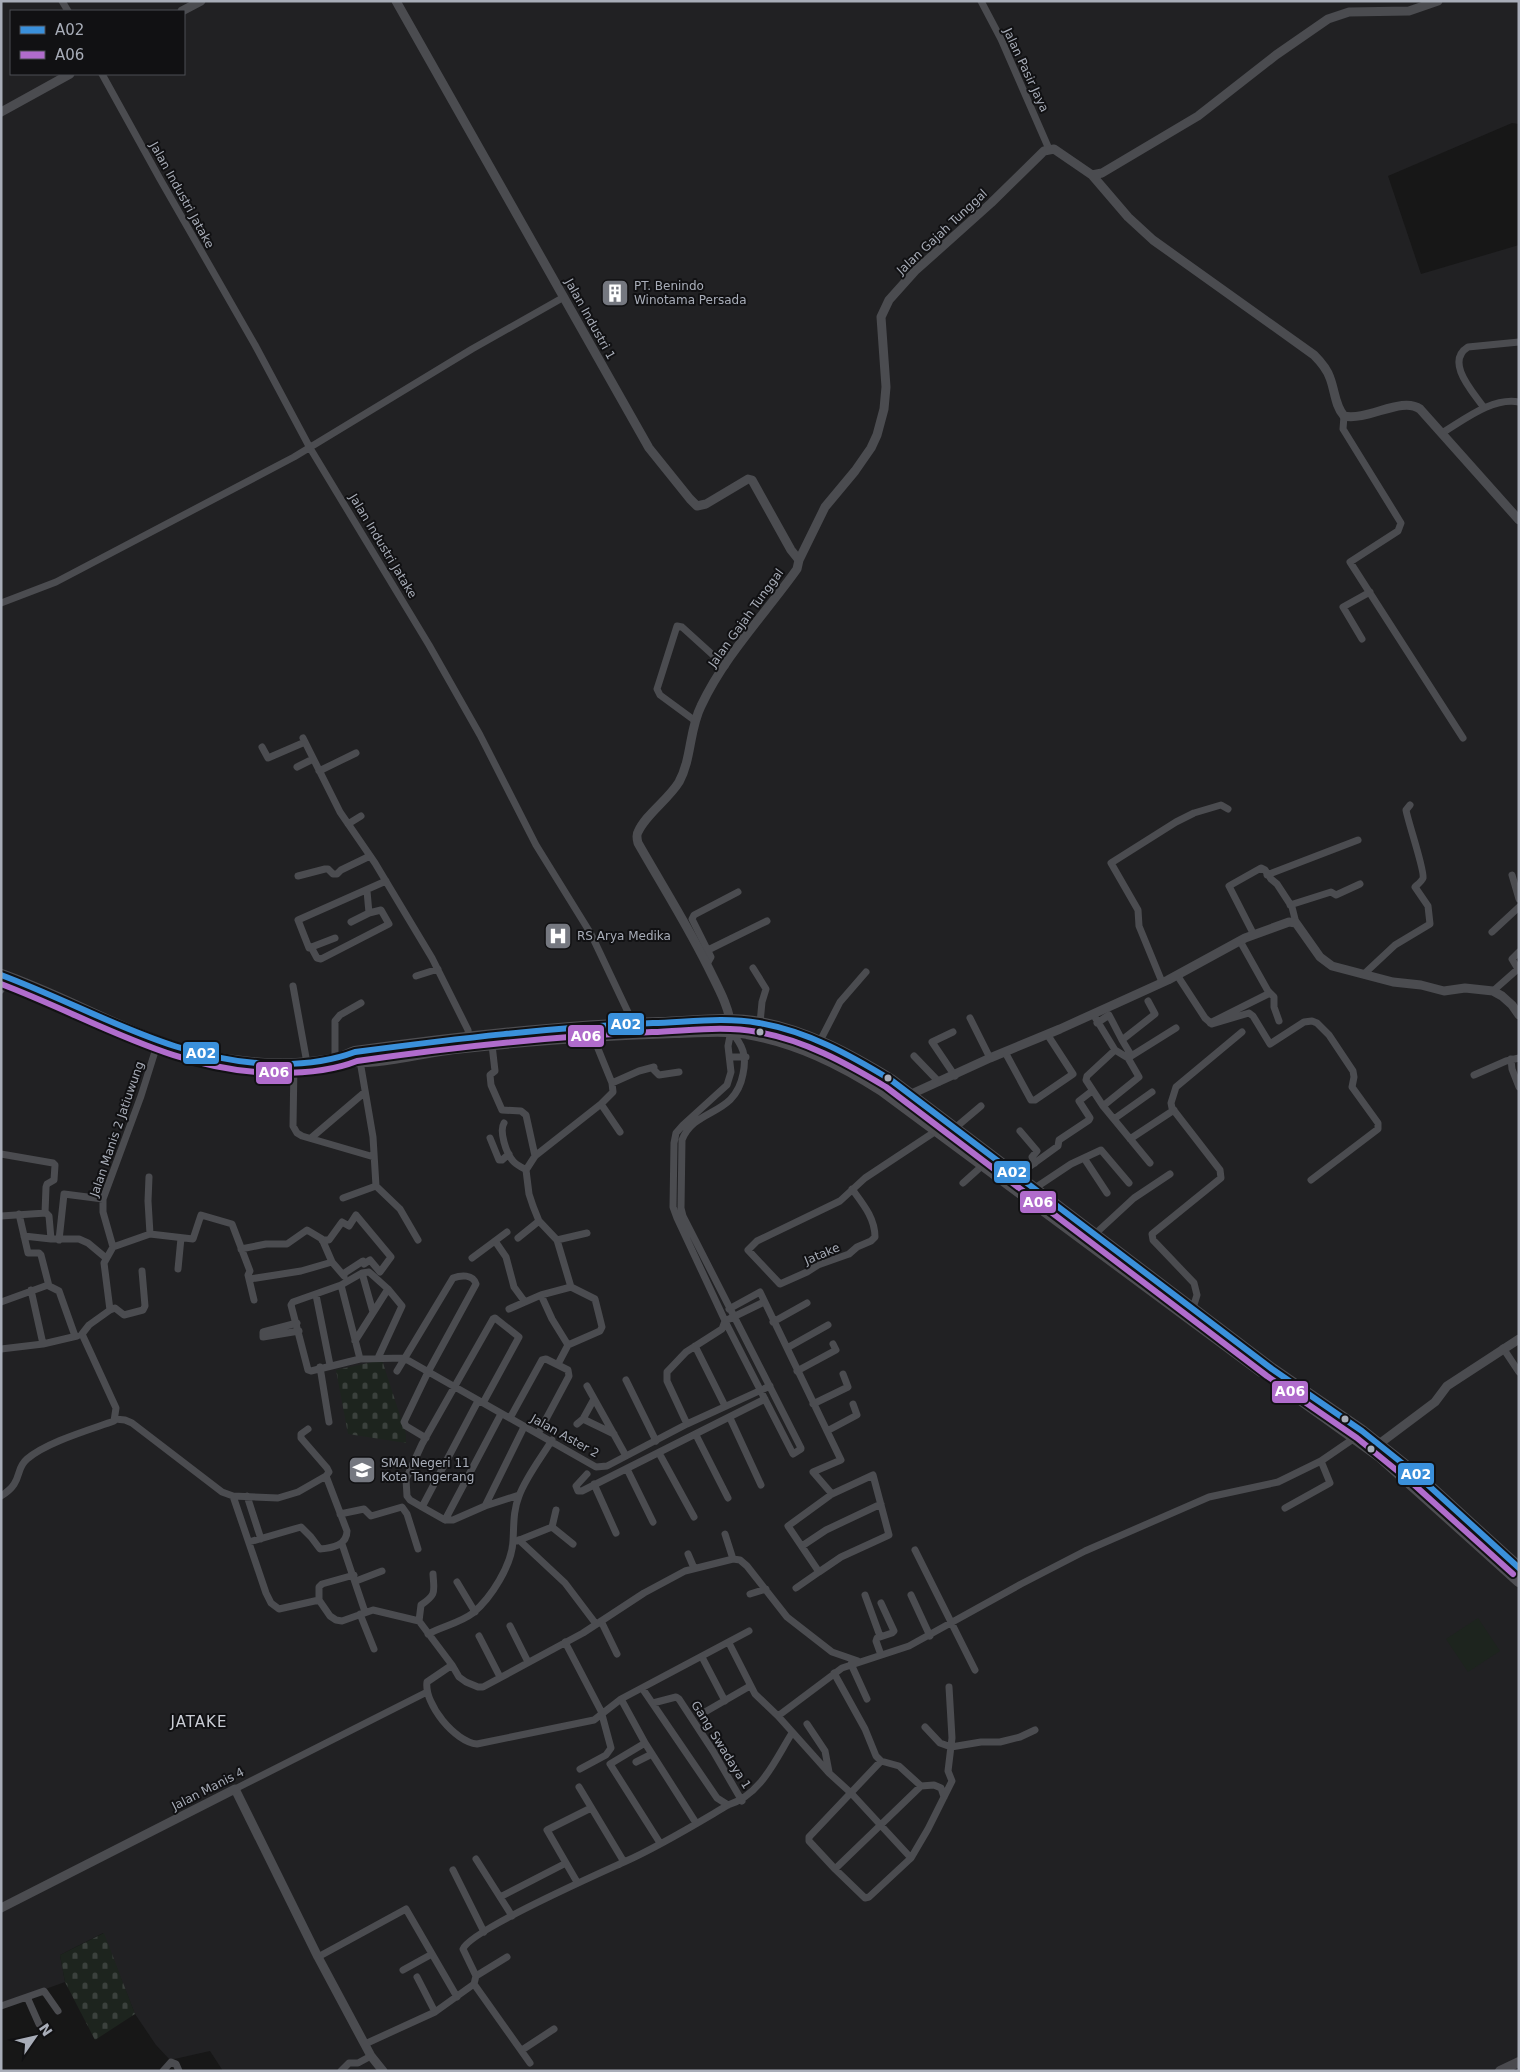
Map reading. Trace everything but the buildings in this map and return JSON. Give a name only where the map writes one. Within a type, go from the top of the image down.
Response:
[{"type":"highway","points":[[4,976],[158,1042],[222,1058],[300,1064],[337,1059],[355,1052],[470,1038],[591,1030],[731,1026],[745,1032],[776,1039],[817,1053],[868,1081],[898,1102],[946,1127],[1035,1188],[1095,1234],[1190,1314]]},
{"type":"highway","points":[[635,1029],[655,1033],[760,1023],[820,1041],[856,1059],[891,1080],[910,1094],[946,1127],[983,1165],[1422,1479],[1519,1568]]},
{"type":"highway","points":[[337,1059],[350,1062],[360,1061],[492,1045],[591,1030]]},
{"type":"highway","points":[[1375,1447],[1419,1490],[1519,1580]]},
{"type":"main road","points":[[1500,2071],[1519,2062]]},
{"type":"street","points":[[184,10],[201,1]]},
{"type":"street","name":"Jalan Industri 1","points":[[396,1],[649,448],[697,506],[701,506],[748,479],[752,480],[791,550],[799,560]]},
{"type":"street","name":"Jalan Pasir Jaya","points":[[981,1],[1001,39],[1049,149]]},
{"type":"street","points":[[1092,175],[1102,173],[1179,128],[1215,103],[1276,55],[1328,19],[1349,12],[1409,11],[1438,1]]},
{"type":"street","points":[[1,112],[68,75]]},
{"type":"street","name":"Jalan Industri Jatake","points":[[103,75],[255,345],[310,448],[432,648],[480,735],[536,845],[591,934],[635,1029]]},
{"type":"street","points":[[1049,149],[1054,149],[1092,175],[1128,217],[1152,240],[1314,355],[1324,366],[1331,379],[1338,405],[1344,416],[1343,429],[1401,523],[1398,531],[1350,562],[1463,738]]},
{"type":"street","name":"Jalan Gajah Tunggal","points":[[731,1026],[726,1006],[707,964],[682,917],[638,843],[638,832],[673,792],[685,771],[694,720],[724,666],[740,642],[794,573],[822,512],[871,448],[884,409],[886,387],[881,317],[889,300],[915,271],[991,203],[1036,157],[1049,149]]},
{"type":"street","points":[[1,604],[56,582],[310,448],[472,349],[564,297]]},
{"type":"street","points":[[1484,408],[1459,369],[1459,356],[1468,347],[1519,342]]},
{"type":"street","points":[[1442,433],[1484,408],[1509,400],[1519,402]]},
{"type":"street","points":[[1344,416],[1360,416],[1411,404],[1420,409],[1518,519]]},
{"type":"street","points":[[1362,639],[1343,607],[1370,592]]},
{"type":"street","points":[[694,720],[660,694],[657,689],[677,626],[682,627],[724,666]]},
{"type":"street","points":[[262,747],[268,758],[304,740],[312,759],[348,824],[386,881],[438,969],[468,1030],[470,1038]]},
{"type":"street","points":[[319,771],[356,753]]},
{"type":"street","points":[[296,767],[312,759]]},
{"type":"street","points":[[1162,982],[1139,926],[1138,910],[1111,864],[1176,822],[1194,813],[1221,805],[1228,810]]},
{"type":"street","points":[[1364,974],[1404,939],[1430,924],[1428,906],[1415,888],[1423,878],[1419,857],[1409,827],[1406,810],[1410,805]]},
{"type":"street","points":[[348,824],[361,816]]},
{"type":"street","points":[[1268,875],[1358,840]]},
{"type":"street","points":[[298,876],[325,869],[328,869],[333,874],[338,874],[341,870],[370,856]]},
{"type":"street","points":[[1254,935],[1229,886],[1261,868],[1278,884],[1290,905],[1296,923],[1326,963],[1393,982],[1421,984],[1444,991],[1465,988],[1493,991],[1502,996],[1519,1015]]},
{"type":"street","points":[[1512,875],[1519,898]]},
{"type":"street","points":[[351,922],[369,913],[381,910],[389,924],[321,959],[317,958],[311,947],[307,946],[299,920],[386,881]]},
{"type":"street","points":[[1290,905],[1330,892],[1336,895],[1360,884]]},
{"type":"street","points":[[367,891],[369,913]]},
{"type":"street","points":[[707,964],[711,959],[692,921],[693,917],[738,892]]},
{"type":"street","points":[[1492,932],[1519,907]]},
{"type":"street","points":[[708,950],[767,921]]},
{"type":"street","points":[[898,1102],[910,1094],[955,1076],[990,1058],[1177,975],[1240,941],[1289,922],[1296,923]]},
{"type":"street","points":[[311,947],[335,938]]},
{"type":"street","points":[[1240,941],[1275,1000],[1274,1007],[1278,1021]]},
{"type":"street","points":[[1493,991],[1518,968],[1512,960],[1519,952]]},
{"type":"street","points":[[753,968],[766,989],[762,1002],[760,1023]]},
{"type":"street","points":[[416,976],[438,969]]},
{"type":"street","points":[[820,1041],[840,1002],[866,972]]},
{"type":"street","points":[[1177,975],[1210,1023],[1215,1025],[1249,1013],[1253,1016],[1270,1044],[1304,1022],[1312,1021],[1317,1023],[1329,1035],[1350,1064],[1354,1077],[1352,1086],[1378,1124],[1378,1129],[1311,1180]]},
{"type":"street","points":[[1,990],[4,976]]},
{"type":"street","points":[[292,986],[300,1064],[294,1126],[299,1135],[374,1157]]},
{"type":"street","points":[[1210,1023],[1270,993]]},
{"type":"street","points":[[1122,1040],[1155,1014],[1148,1001]]},
{"type":"street","points":[[337,1059],[335,1021],[361,1003]]},
{"type":"street","points":[[1092,1014],[1114,1050],[1130,1057]]},
{"type":"street","points":[[1097,1023],[1109,1015],[1139,1076],[1139,1078],[1103,1106]]},
{"type":"street","points":[[970,1018],[990,1058]]},
{"type":"street","points":[[731,1026],[728,1046],[731,1072],[727,1085],[682,1125],[676,1133],[674,1143],[677,1207],[681,1228],[726,1327],[765,1399],[791,1453],[794,1454],[801,1450],[677,1207],[682,1140],[688,1128],[730,1101],[740,1089],[746,1057],[743,1046],[731,1026]]},
{"type":"street","points":[[1130,1057],[1176,1028]]},
{"type":"street","points":[[571,1287],[556,1240],[539,1221],[529,1194],[526,1170],[535,1156],[601,1104],[613,1092],[612,1083],[591,1030]]},
{"type":"street","points":[[952,1032],[932,1042],[955,1076]]},
{"type":"street","points":[[1190,1314],[1197,1295],[1194,1283],[1153,1240],[1152,1234],[1221,1178],[1222,1175],[1174,1110],[1171,1102],[1176,1087],[1242,1032]]},
{"type":"street","points":[[1005,1052],[1030,1100],[1035,1100],[1073,1074],[1047,1034]]},
{"type":"street","name":"Jalan Manis 2 Jatiuwung","points":[[113,1248],[103,1212],[103,1199],[124,1145],[158,1042]]},
{"type":"street","points":[[492,1045],[495,1071],[490,1075],[491,1085],[502,1110],[521,1110],[526,1115],[535,1156]]},
{"type":"street","points":[[1114,1050],[1086,1078],[1092,1091],[1103,1106],[1150,1163]]},
{"type":"street","points":[[730,1056],[746,1057]]},
{"type":"street","points":[[914,1056],[939,1082]]},
{"type":"street","points":[[1474,1075],[1515,1059]]},
{"type":"street","points":[[1515,1059],[1512,1069],[1519,1087]]},
{"type":"street","points":[[360,1061],[373,1138],[376,1186],[400,1209],[418,1240]]},
{"type":"street","points":[[612,1083],[639,1071],[654,1067],[654,1070],[659,1075],[679,1072]]},
{"type":"street","points":[[1018,1175],[1059,1146],[1059,1140],[1089,1120],[1089,1116],[1078,1101],[1092,1091]]},
{"type":"street","points":[[311,1138],[365,1092]]},
{"type":"street","points":[[1114,1119],[1152,1092]]},
{"type":"street","points":[[601,1104],[620,1132]]},
{"type":"street","points":[[852,1189],[865,1178],[981,1106]]},
{"type":"street","points":[[1130,1139],[1174,1110]]},
{"type":"street","points":[[504,1123],[502,1128],[509,1154],[512,1160],[526,1170]]},
{"type":"street","points":[[1020,1131],[1037,1151],[1032,1157],[1035,1163]]},
{"type":"street","points":[[490,1138],[499,1160],[509,1154]]},
{"type":"street","points":[[1035,1188],[1065,1168],[1099,1150],[1103,1151],[1129,1183]]},
{"type":"street","points":[[1,1154],[53,1163],[55,1165],[54,1180],[47,1184],[46,1187],[45,1213]]},
{"type":"street","points":[[1084,1158],[1107,1193]]},
{"type":"street","points":[[963,1183],[983,1165]]},
{"type":"street","points":[[1095,1234],[1134,1198],[1170,1174]]},
{"type":"street","points":[[149,1177],[150,1234]]},
{"type":"street","points":[[343,1198],[376,1186]]},
{"type":"street","name":"Jatake","points":[[852,1189],[870,1216],[875,1229],[875,1237],[849,1254],[823,1263],[780,1284],[748,1250],[757,1241],[840,1201],[852,1189]]},
{"type":"street","points":[[59,1240],[64,1194],[103,1199]]},
{"type":"street","points":[[2,1215],[45,1213],[49,1216],[51,1239]]},
{"type":"street","points":[[19,1214],[28,1253],[39,1253],[41,1255],[48,1285],[50,1288],[59,1291],[74,1336]]},
{"type":"street","points":[[110,1310],[104,1264],[113,1248],[150,1234],[193,1239],[200,1216],[202,1215],[232,1224],[250,1271],[248,1275],[254,1300]]},
{"type":"street","points":[[241,1249],[266,1244],[287,1244],[307,1230],[322,1240],[332,1262],[343,1275],[363,1261],[364,1264],[370,1260],[380,1272],[391,1257],[356,1215],[349,1226],[342,1222],[329,1240],[322,1240]]},
{"type":"street","points":[[518,1238],[539,1221]]},
{"type":"street","points":[[472,1258],[507,1232]]},
{"type":"street","points":[[556,1240],[587,1233]]},
{"type":"street","points":[[24,1236],[59,1240],[84,1240],[106,1258]]},
{"type":"street","points":[[178,1269],[181,1238]]},
{"type":"street","points":[[495,1241],[506,1257],[514,1287],[525,1302]]},
{"type":"street","points":[[250,1280],[301,1271],[332,1262]]},
{"type":"street","points":[[1,1349],[42,1344],[82,1334],[89,1325],[115,1308],[124,1315],[143,1310],[142,1271]]},
{"type":"street","points":[[378,1358],[402,1306],[388,1289],[368,1272],[362,1273],[341,1286],[292,1302],[308,1370],[311,1371],[320,1367],[360,1359],[404,1358]]},
{"type":"street","points":[[362,1273],[373,1312]]},
{"type":"street","points":[[397,1371],[453,1278],[460,1276],[470,1277],[475,1280],[476,1284],[428,1372],[404,1422],[406,1426],[426,1438]]},
{"type":"street","points":[[1,1302],[48,1285]]},
{"type":"street","points":[[341,1286],[360,1359]]},
{"type":"street","points":[[509,1309],[541,1295],[571,1287],[594,1298],[602,1327],[600,1332],[568,1345],[558,1364]]},
{"type":"street","points":[[355,1340],[388,1289]]},
{"type":"street","points":[[31,1290],[42,1344]]},
{"type":"street","points":[[729,1309],[760,1292],[841,1460],[812,1472],[832,1494]]},
{"type":"street","points":[[316,1295],[330,1365]]},
{"type":"street","points":[[541,1295],[552,1319],[568,1345]]},
{"type":"street","points":[[687,1424],[666,1377],[667,1372],[695,1346],[726,1327],[734,1318],[764,1302]]},
{"type":"street","points":[[773,1322],[807,1303]]},
{"type":"street","points":[[423,1505],[480,1402],[518,1339],[507,1326],[494,1318],[426,1438],[406,1480],[408,1496],[410,1500],[423,1505],[445,1520],[453,1520],[485,1506],[519,1495]]},
{"type":"street","points":[[297,1323],[263,1332],[263,1337],[299,1331]]},
{"type":"street","points":[[726,1327],[738,1326]]},
{"type":"street","points":[[787,1348],[828,1326]]},
{"type":"street","points":[[1,1496],[14,1486],[19,1478],[20,1467],[32,1455],[63,1440],[114,1422],[116,1408],[82,1334]]},
{"type":"street","points":[[1375,1447],[1435,1402],[1447,1386],[1519,1339]]},
{"type":"street","points":[[797,1371],[836,1350],[833,1344]]},
{"type":"street","points":[[695,1346],[725,1406]]},
{"type":"street","points":[[1504,1348],[1519,1372]]},
{"type":"street","name":"Jalan Aster 2","points":[[404,1358],[524,1427],[552,1440],[596,1467],[606,1466],[687,1424],[770,1386]]},
{"type":"street","points":[[510,1418],[542,1360],[546,1359],[558,1364],[568,1370],[569,1376],[538,1434]]},
{"type":"street","points":[[320,1367],[329,1422]]},
{"type":"street","points":[[813,1404],[848,1387],[843,1374]]},
{"type":"street","points":[[626,1380],[656,1441]]},
{"type":"street","points":[[587,1386],[626,1456]]},
{"type":"street","points":[[594,1398],[580,1422],[614,1435]]},
{"type":"street","points":[[587,1474],[576,1488],[579,1491],[696,1435],[765,1399]]},
{"type":"street","points":[[827,1431],[857,1415],[853,1404]]},
{"type":"street","points":[[445,1520],[501,1414]]},
{"type":"street","points":[[730,1418],[761,1485]]},
{"type":"street","points":[[115,1419],[132,1423],[222,1492],[233,1496],[282,1497],[298,1492],[326,1476],[329,1472],[328,1468],[300,1438],[308,1429]]},
{"type":"street","points":[[485,1506],[524,1427]]},
{"type":"street","points":[[696,1435],[728,1498]]},
{"type":"street","points":[[778,1716],[834,1673],[854,1663],[909,1646],[930,1636],[999,1596],[1085,1551],[1209,1497],[1267,1486],[1321,1461],[1359,1435]]},
{"type":"street","points":[[428,1634],[463,1620],[475,1612],[508,1567],[516,1541],[513,1519],[519,1495],[552,1440]]},
{"type":"street","points":[[659,1453],[694,1517]]},
{"type":"street","points":[[1286,1508],[1330,1483],[1321,1461]]},
{"type":"street","points":[[627,1469],[654,1522]]},
{"type":"street","points":[[796,1588],[841,1557],[889,1534],[873,1475],[832,1494],[788,1526],[818,1572]]},
{"type":"street","points":[[249,1542],[301,1527],[312,1537],[320,1549],[342,1544],[347,1538],[347,1534],[326,1476]]},
{"type":"street","points":[[594,1484],[616,1533]]},
{"type":"street","points":[[233,1496],[266,1593],[275,1607],[285,1609],[319,1600]]},
{"type":"street","points":[[247,1496],[261,1539]]},
{"type":"street","points":[[802,1546],[826,1530],[881,1504]]},
{"type":"street","points":[[340,1514],[364,1509],[371,1516],[402,1507],[407,1514],[418,1549]]},
{"type":"street","points":[[552,1527],[556,1510]]},
{"type":"street","points":[[516,1541],[552,1527]]},
{"type":"street","points":[[552,1527],[573,1544]]},
{"type":"street","points":[[725,1534],[734,1559]]},
{"type":"street","points":[[516,1541],[550,1567],[565,1583],[607,1635],[617,1654]]},
{"type":"street","points":[[342,1544],[355,1578],[374,1649]]},
{"type":"street","points":[[914,1550],[975,1670]]},
{"type":"street","points":[[688,1554],[694,1568]]},
{"type":"street","points":[[433,1574],[434,1596],[421,1605],[419,1621],[463,1680],[478,1687],[565,1642],[654,1586],[694,1568],[734,1559],[740,1560],[766,1589],[787,1617],[832,1652],[854,1663],[867,1699]]},
{"type":"street","points":[[382,1571],[322,1584],[319,1587],[319,1600],[330,1616],[336,1620],[342,1621],[373,1610],[419,1621]]},
{"type":"street","points":[[457,1582],[475,1612]]},
{"type":"street","points":[[750,1594],[766,1589]]},
{"type":"street","points":[[865,1595],[880,1636]]},
{"type":"street","points":[[911,1595],[930,1636]]},
{"type":"street","points":[[881,1604],[894,1632],[877,1638],[881,1655]]},
{"type":"street","points":[[510,1626],[528,1662]]},
{"type":"street","points":[[452,1665],[427,1682],[427,1692],[430,1701],[442,1720],[460,1739],[472,1743],[591,1721],[600,1710],[621,1698],[749,1631]]},
{"type":"street","points":[[479,1636],[500,1677]]},
{"type":"street","points":[[565,1642],[600,1710],[611,1751],[580,1769]]},
{"type":"street","points":[[729,1643],[750,1686],[760,1700],[778,1716],[829,1773],[911,1858]]},
{"type":"street","points":[[702,1657],[725,1701]]},
{"type":"street","points":[[834,1673],[865,1729],[876,1756],[881,1761],[899,1766],[921,1786]]},
{"type":"street","points":[[705,1712],[750,1686]]},
{"type":"street","points":[[881,1761],[809,1837],[812,1845],[865,1898],[869,1897],[916,1853],[952,1781],[948,1771],[952,1714],[949,1687]]},
{"type":"street","points":[[642,1688],[717,1798],[728,1805]]},
{"type":"street","name":"Jalan Manis 4","points":[[1,1908],[427,1692]]},
{"type":"street","name":"Gang Swadaya 1","points":[[652,1703],[669,1697],[679,1699],[713,1751],[742,1801]]},
{"type":"street","points":[[621,1698],[645,1743],[696,1824]]},
{"type":"street","points":[[807,1724],[824,1751],[829,1773]]},
{"type":"street","points":[[925,1727],[934,1739],[951,1747],[1008,1740],[1035,1730]]},
{"type":"street","points":[[365,2044],[435,2012],[458,1998],[474,1984],[476,1976],[463,1949],[466,1943],[576,1882],[624,1862],[728,1805],[742,1801],[761,1784],[792,1733]]},
{"type":"street","points":[[645,1743],[610,1764],[660,1843]]},
{"type":"street","points":[[636,1762],[652,1754]]},
{"type":"street","points":[[835,1869],[921,1786],[934,1785],[941,1788],[944,1797]]},
{"type":"street","points":[[578,1787],[624,1862]]},
{"type":"street","points":[[235,1789],[318,1956],[371,2056],[383,2071]]},
{"type":"street","points":[[576,1882],[547,1830],[591,1808]]},
{"type":"street","points":[[476,1859],[512,1916]]},
{"type":"street","points":[[500,1897],[566,1863]]},
{"type":"street","points":[[453,1870],[484,1932]]},
{"type":"street","points":[[318,1956],[406,1909],[458,1998]]},
{"type":"street","points":[[403,1970],[432,1954]]},
{"type":"street","points":[[476,1976],[506,1957]]},
{"type":"street","points":[[417,1976],[435,2012]]},
{"type":"street","points":[[474,1984],[530,2063]]},
{"type":"street","points":[[1,2006],[44,1991],[58,2011]]},
{"type":"street","points":[[26,1997],[39,2024]]},
{"type":"street","points":[[522,2050],[554,2029]]},
{"type":"street","points":[[341,2071],[350,2062],[358,2063],[371,2056]]},
{"type":"street","points":[[163,2071],[171,2062],[174,2062],[179,2071]]},
{"type":"shaded area","points":[[1,1],[1519,1],[1519,124],[1512,123],[1388,176],[1421,274],[1519,245],[1519,2071],[223,2071],[210,2051],[170,2060],[156,2045],[135,2014],[103,1933],[60,1955],[65,1982],[1,2005]]},
{"type":"green space","points":[[382,1360],[406,1434],[406,1443],[348,1434],[336,1370]]},
{"type":"green space","points":[[1478,1618],[1500,1651],[1468,1672],[1446,1639]]},
{"type":"green space","points":[[104,1933],[135,2014],[95,2040],[65,1982],[60,1955]]},
{"type":"transit line","name":"A02","points":[[1,975],[137,1033],[207,1055],[243,1062],[310,1063],[337,1058],[355,1052],[504,1034],[578,1027],[706,1020],[733,1020],[759,1023],[811,1038],[844,1053],[891,1080],[1272,1369],[1362,1431],[1417,1475],[1519,1568]]},
{"type":"transit line","name":"A06","points":[[1,984],[136,1042],[205,1064],[241,1071],[309,1072],[338,1067],[357,1061],[467,1047],[578,1036],[705,1029],[732,1029],[758,1032],[808,1047],[856,1069],[886,1087],[1267,1376],[1357,1438],[1411,1482],[1513,1574]]},
{"type":"place","name":"PT. Benindo Winotama Persada","points":[[615,293]]},
{"type":"place","name":"RS Arya Medika","points":[[558,936]]},
{"type":"place","name":"SMA Negeri 11 Kota Tangerang","points":[[362,1470]]},
{"type":"district","name":"JATAKE","points":[[199,1722]]}]
